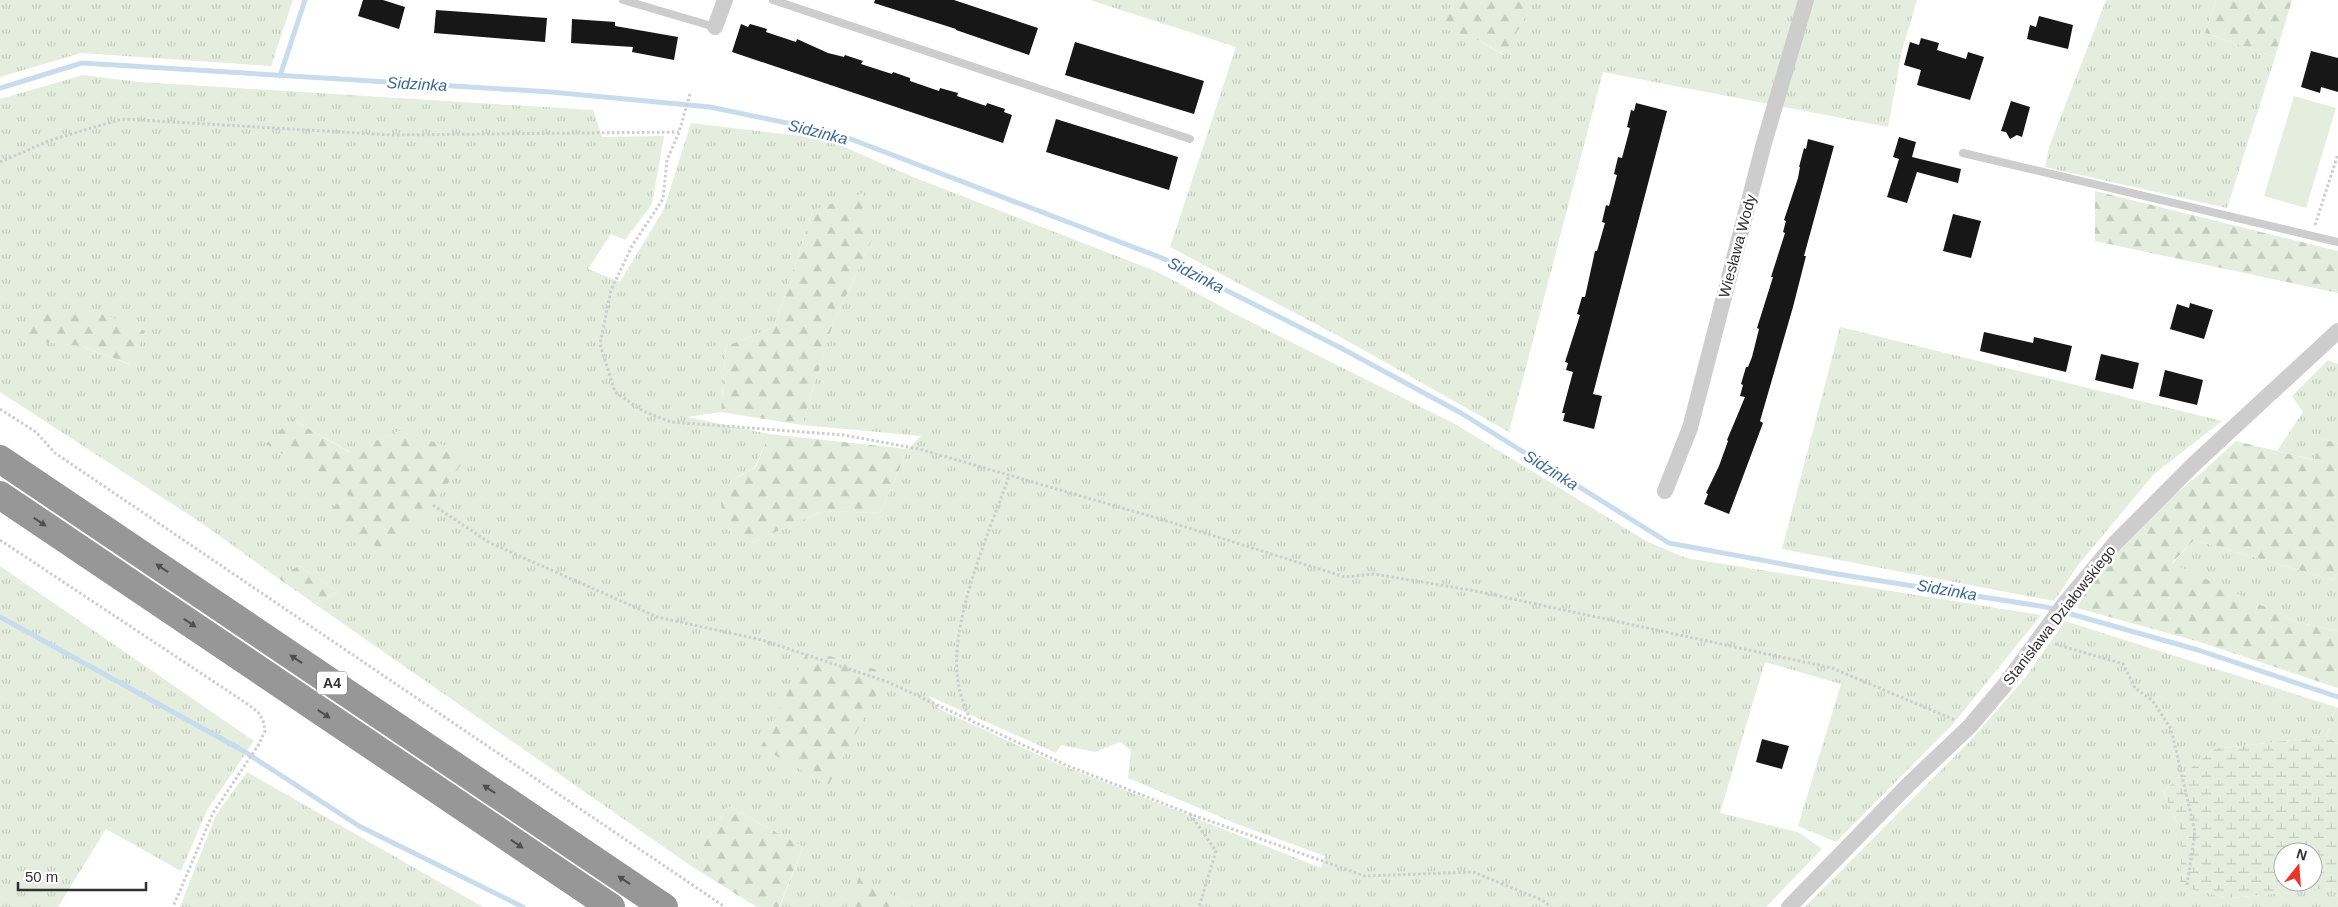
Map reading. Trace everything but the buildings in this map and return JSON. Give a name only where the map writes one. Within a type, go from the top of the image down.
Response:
[{"type":"highway","name":"A4","points":[[0,459],[664,907]]},
{"type":"highway","name":"A4","points":[[0,495],[611,907]]},
{"type":"street","points":[[715,27],[725,0]]},
{"type":"street","name":"Wiesława Wody","points":[[1665,491],[1690,428],[1764,143],[1806,0]]},
{"type":"street","name":"Stanisława Działowskiego","points":[[1789,907],[1909,784],[1970,726],[2004,686],[2065,603],[2115,542],[2338,331]]},
{"type":"lane","points":[[623,0],[715,27]]},
{"type":"lane","points":[[773,0],[1190,139]]},
{"type":"lane","points":[[1963,153],[2338,242]]},
{"type":"path","points":[[690,94],[679,132],[667,160],[663,200],[632,246],[610,290],[600,344],[615,392],[643,411],[671,422],[844,435],[919,449],[1160,519],[1344,577],[1374,574],[1476,591],[1832,668],[1970,726]]},
{"type":"path","points":[[0,162],[51,140],[122,119],[392,135],[679,132]]},
{"type":"path","points":[[2313,235],[2338,154]]},
{"type":"path","points":[[0,409],[36,432],[55,453],[725,907]]},
{"type":"path","points":[[970,720],[958,687],[957,637],[970,590],[1010,476]]},
{"type":"path","points":[[433,504],[490,543],[657,617],[771,643],[888,682],[1066,765],[1190,814],[1365,876],[1473,872],[1542,900],[1551,907]]},
{"type":"path","points":[[0,540],[246,703],[258,712],[263,720],[265,731],[259,744],[212,813],[173,907]]},
{"type":"path","points":[[2039,640],[2124,664],[2135,688],[2152,700],[2171,729],[2195,832],[2187,884]]},
{"type":"path","points":[[1190,814],[1216,851],[1199,907]]},
{"type":"green space","points":[[0,0],[293,0],[271,66],[81,53],[0,77]]},
{"type":"green space","points":[[1090,0],[1454,0],[1440,27],[1480,41],[1503,55],[1535,0],[1917,0],[1902,50],[1888,127],[1603,72],[1509,432],[1344,339],[1170,247],[1236,47]]},
{"type":"green space","points":[[1454,0],[1535,0],[1504,55],[1480,41],[1439,27]]},
{"type":"green space","points":[[2106,0],[2216,0],[2205,33],[2275,57],[2227,208],[2045,167],[2049,147]]},
{"type":"green space","points":[[2216,0],[2292,0],[2275,57],[2205,33]]},
{"type":"green space","points":[[83,75],[139,82],[593,110],[602,137],[664,136],[652,204],[625,240],[611,234],[588,269],[620,282],[664,209],[691,123],[826,139],[913,177],[1158,272],[1233,313],[1455,424],[1646,541],[1686,558],[2041,615],[1953,724],[1836,842],[1798,826],[1841,684],[1765,662],[1720,813],[1798,832],[1822,849],[1766,907],[914,907],[860,878],[849,907],[781,907],[803,847],[728,806],[691,866],[315,604],[338,592],[300,566],[275,576],[203,524],[0,392],[0,99]],"holes":[[[813,210],[872,240],[833,324],[802,425],[921,436],[908,449],[880,513],[823,511],[751,543],[730,481],[755,467],[769,434],[687,417],[721,412],[726,346],[774,328]],[[145,331],[131,365],[81,346],[11,338]],[[292,419],[350,452],[399,431],[469,454],[326,512],[351,496]],[[929,696],[1056,753],[1061,745],[1095,752],[1120,742],[1131,750],[1128,778],[1237,824],[1325,856],[1321,868],[1056,763],[939,709]]]},
{"type":"green space","points":[[2294,96],[2336,108],[2306,208],[2264,196]]},
{"type":"green space","points":[[2095,191],[2338,251],[2338,293],[2095,241]]},
{"type":"green space","points":[[863,193],[872,240],[833,324],[802,425],[721,412],[726,346],[774,328],[813,210]]},
{"type":"green space","points":[[36,308],[102,313],[145,331],[132,365],[81,346],[11,339]]},
{"type":"green space","points":[[1840,327],[2222,421],[2154,474],[2078,565],[2054,601],[1782,549]]},
{"type":"green space","points":[[2328,360],[2338,364],[2338,444],[2324,439],[2315,460],[2277,451],[2303,412],[2292,396]]},
{"type":"green space","points":[[292,419],[349,452],[399,431],[469,453],[413,534],[381,550],[325,512],[351,496],[266,444]]},
{"type":"green space","points":[[769,434],[908,449],[880,513],[823,511],[751,543],[724,528],[721,502],[730,481],[756,467]]},
{"type":"green space","points":[[2324,439],[2338,444],[2338,573],[2333,580],[2194,540],[2172,563],[2297,622],[2338,631],[2338,688],[2200,642],[2077,608],[2096,575],[2135,526],[2200,474],[2236,441],[2314,460]]},
{"type":"green space","points":[[2194,540],[2333,580],[2338,573],[2338,631],[2297,622],[2172,564]]},
{"type":"green space","points":[[0,566],[254,741],[207,810],[181,871],[106,829],[58,907],[0,907]]},
{"type":"green space","points":[[300,566],[338,592],[315,604],[275,576]]},
{"type":"green space","points":[[2065,621],[2336,707],[2326,736],[2214,749],[2163,791],[2182,834],[2181,887],[2230,898],[2292,892],[2323,892],[2323,889],[2334,888],[2338,897],[2338,907],[1805,907],[1972,739],[2025,678]]},
{"type":"green space","points":[[808,650],[888,673],[828,786],[761,747]]},
{"type":"green space","points":[[2336,707],[2338,708],[2338,744],[2326,736]]},
{"type":"green space","points":[[2326,736],[2338,744],[2338,897],[2334,888],[2323,889],[2323,842],[2273,842],[2273,892],[2292,892],[2230,898],[2180,887],[2182,834],[2163,791],[2214,749]]},
{"type":"green space","points":[[247,772],[483,907],[180,907],[216,815]]},
{"type":"green space","points":[[728,806],[803,847],[779,907],[757,907],[691,866]]},
{"type":"green space","points":[[859,877],[914,907],[849,907]]},
{"type":"waterway","points":[[280,76],[305,0]]},
{"type":"waterway","name":"Sidzinka","points":[[0,88],[82,63],[551,92],[710,107],[835,133],[1162,258],[1341,348],[1461,413],[1669,543],[1831,573],[2046,607],[2198,650],[2338,697]]},
{"type":"waterway","points":[[0,617],[242,750],[359,826],[523,907]]}]
